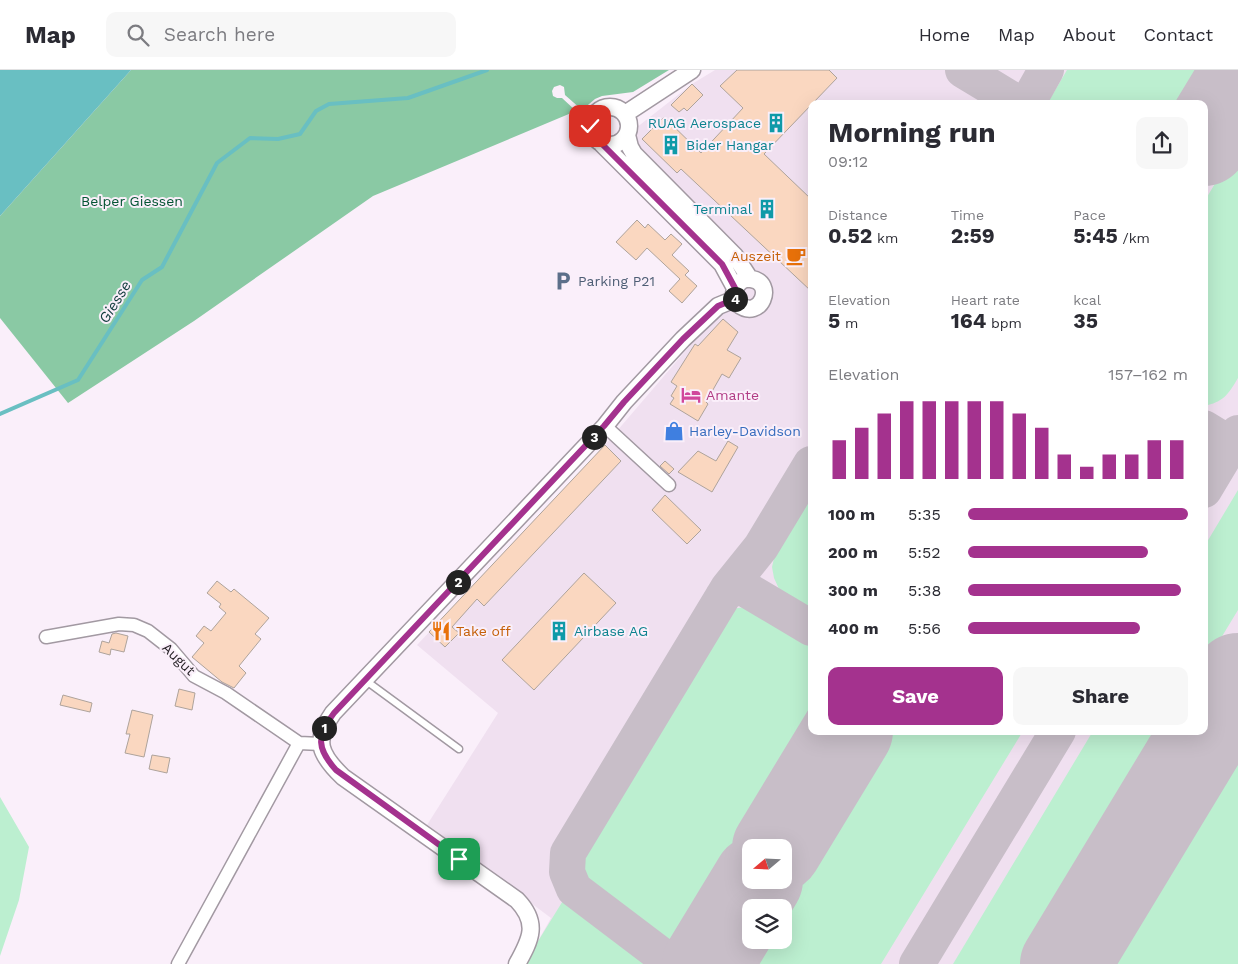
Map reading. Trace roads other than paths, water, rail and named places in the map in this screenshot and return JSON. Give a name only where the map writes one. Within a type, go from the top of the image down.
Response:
[{"type":"street","points":[[625,114],[692,70]]},
{"type":"street","points":[[517,964],[528,943],[531,931],[530,917],[524,908],[516,900],[343,777],[324,755],[321,737],[327,722],[365,680],[604,426],[683,339],[718,306],[735,294],[739,283],[750,278],[756,280],[764,291],[762,302],[753,308],[742,306],[735,294],[722,264],[596,140],[590,126],[593,116],[597,112],[607,106],[619,108],[625,114],[629,123],[627,135],[634,154],[735,256],[750,278]]},
{"type":"street","points":[[602,144],[610,146],[617,144],[623,141],[627,135]]},
{"type":"street","points":[[604,426],[669,485]]},
{"type":"street","name":"Augut","points":[[46,637],[119,624],[134,626],[148,632],[171,649],[194,676],[226,693],[299,742]]},
{"type":"street","points":[[178,964],[299,742],[321,744]]},
{"type":"lane","points":[[365,680],[459,749]]},
{"type":"water","points":[[0,70],[131,70],[0,216]]},
{"type":"waterway","name":"Giesse","points":[[0,414],[78,380],[142,280],[162,267],[217,163],[250,138],[278,139],[300,134],[316,111],[329,104],[408,98],[487,70]]},
{"type":"place","name":"RUAG Aerospace","points":[[776,123]]},
{"type":"place","name":"Bider Hangar","points":[[671,145]]},
{"type":"place","name":"Terminal","points":[[767,209]]},
{"type":"place","name":"Auszeit","points":[[796,256]]},
{"type":"place","name":"Parking P21","points":[[563,281]]},
{"type":"place","name":"Amante","points":[[691,395]]},
{"type":"place","name":"Harley-Davidson","points":[[674,431]]},
{"type":"place","name":"Take off","points":[[441,631]]},
{"type":"place","name":"Airbase AG","points":[[559,631]]},
{"type":"park label","name":"Belper Giessen","points":[[132,201]]}]
